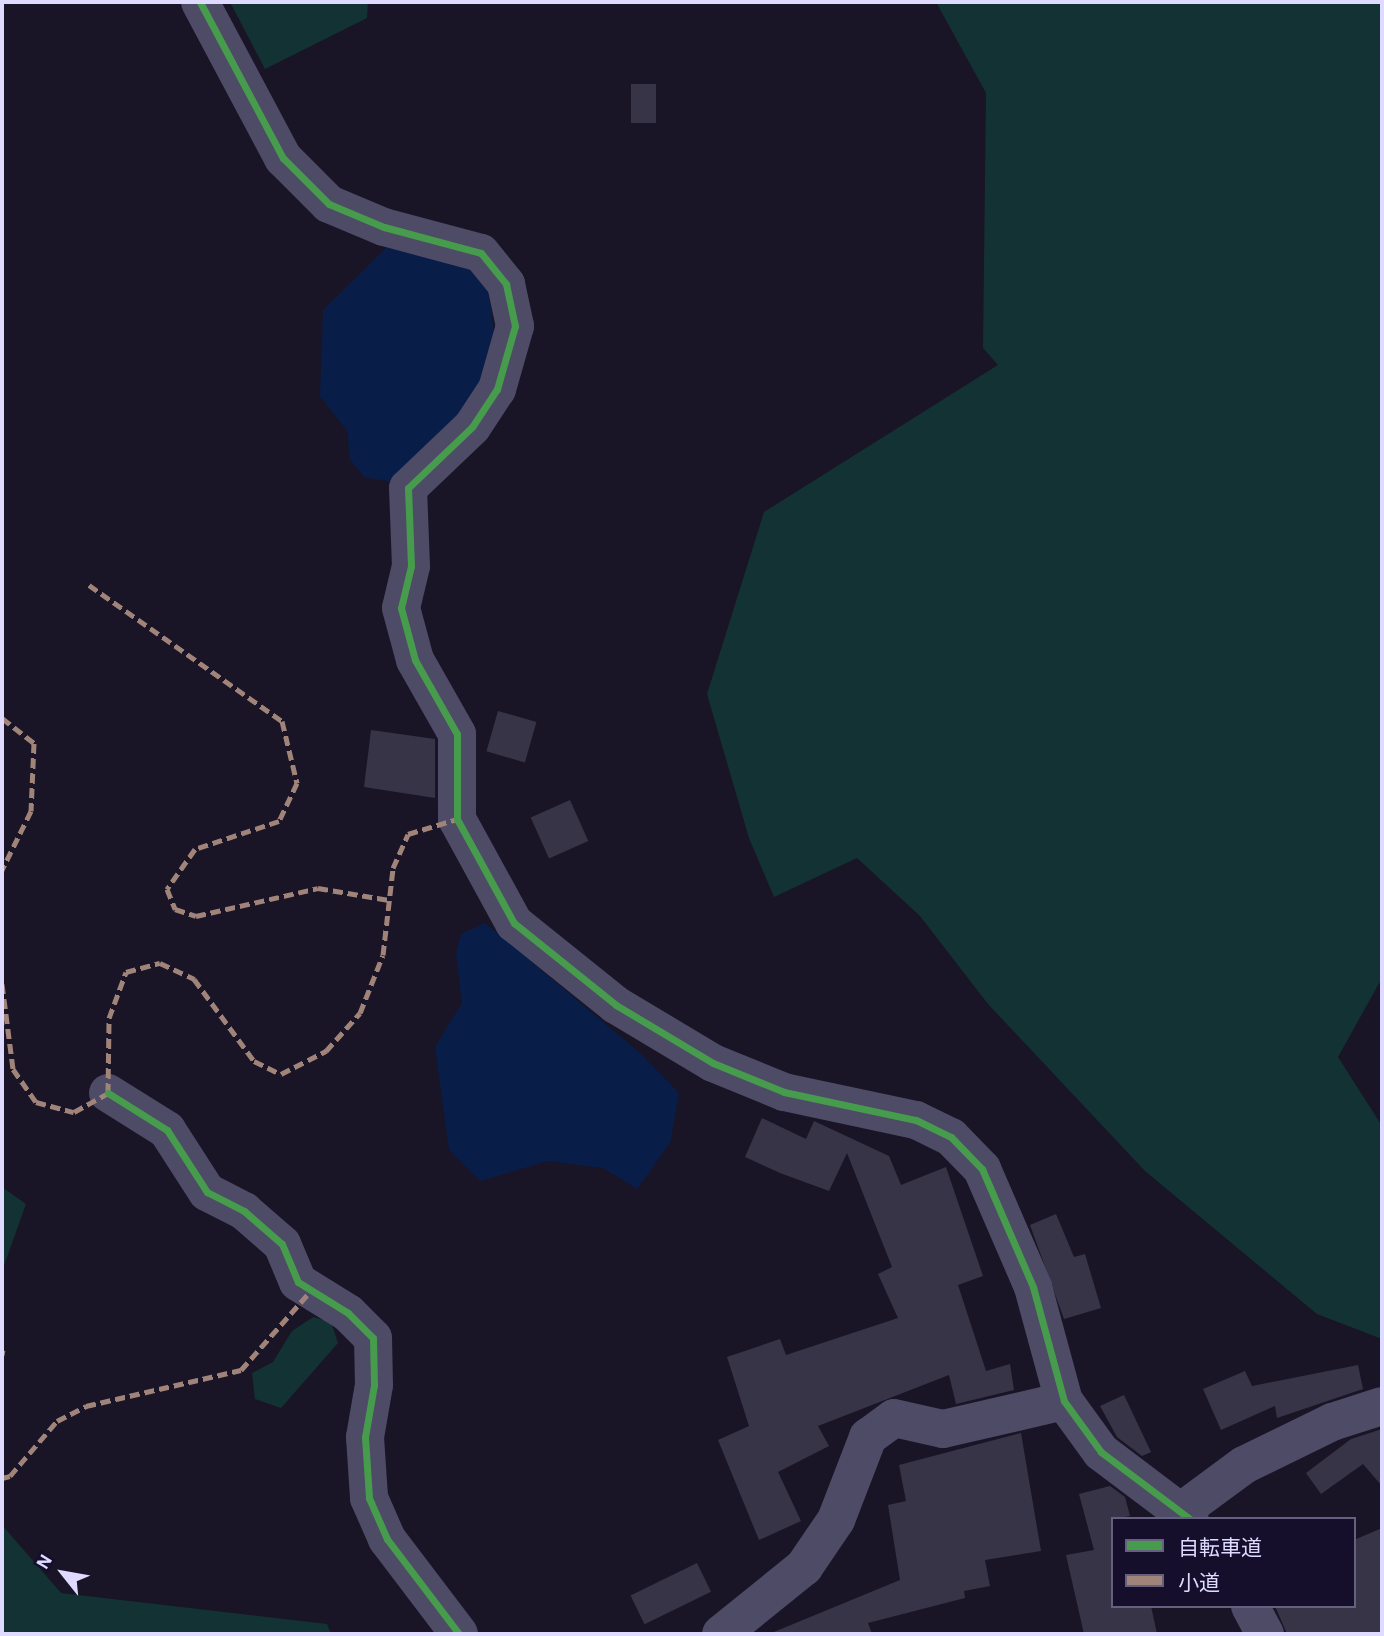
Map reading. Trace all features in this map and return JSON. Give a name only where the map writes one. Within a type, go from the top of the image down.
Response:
[{"type":"street","points":[[201,2],[283,158],[329,204],[384,227],[481,253],[506,284],[515,326],[497,389],[472,426],[408,488],[411,566],[401,608],[415,660],[457,734],[457,819],[513,923],[616,1004],[713,1063],[784,1092],[916,1120],[951,1137],[982,1169],[998,1205],[1033,1287],[1064,1401],[1101,1452],[1187,1514],[1244,1465],[1332,1422],[1382,1406]]},
{"type":"street","points":[[108,1093],[167,1130],[207,1192],[254,1219],[282,1244],[298,1282],[348,1313],[373,1338],[374,1385],[365,1437],[369,1498],[387,1539],[459,1634]]},
{"type":"street","points":[[721,1634],[804,1567],[836,1520],[868,1437],[894,1418],[943,1429],[1064,1401]]},
{"type":"street","points":[[1251,1608],[1265,1634]]},
{"type":"green space","points":[[230,2],[368,2],[367,18],[265,69]]},
{"type":"green space","points":[[936,2],[1382,2],[1382,978],[1338,1057],[1382,1126],[1382,1339],[1317,1314],[1145,1171],[988,1004],[920,916],[857,858],[774,897],[749,838],[707,694],[764,512],[998,365],[983,348],[986,93]]},
{"type":"green space","points":[[2,1187],[26,1204],[2,1271]]},
{"type":"green space","points":[[313,1317],[331,1322],[338,1343],[281,1408],[255,1399],[252,1373],[273,1362],[292,1331]]},
{"type":"green space","points":[[2,1525],[61,1593],[327,1624],[331,1634],[2,1634]]},
{"type":"water","points":[[387,247],[462,259],[489,293],[494,333],[477,408],[392,482],[364,477],[349,458],[348,432],[320,396],[323,310]]},
{"type":"water","points":[[485,923],[640,1053],[679,1093],[670,1143],[637,1189],[603,1168],[548,1161],[480,1181],[449,1150],[435,1047],[462,1003],[456,953],[461,934]]},
{"type":"building","points":[[631,84],[656,84],[656,123],[631,123]]},
{"type":"building","points":[[498,711],[536,722],[525,762],[486,751]]},
{"type":"building","points":[[371,730],[435,739],[435,798],[364,787]]},
{"type":"building","points":[[570,800],[588,841],[549,859],[531,817]]},
{"type":"building","points":[[762,1118],[806,1139],[814,1121],[889,1156],[901,1185],[946,1167],[983,1276],[958,1285],[986,1371],[1010,1364],[1014,1390],[956,1404],[949,1375],[818,1426],[829,1446],[778,1472],[801,1521],[759,1540],[718,1440],[749,1426],[727,1357],[780,1339],[786,1355],[898,1318],[878,1274],[892,1267],[847,1153],[829,1191],[780,1173],[745,1157]]},
{"type":"building","points":[[1056,1214],[1074,1257],[1085,1254],[1101,1308],[1064,1319],[1030,1225]]},
{"type":"building","points":[[1358,1365],[1363,1389],[1277,1418],[1275,1406],[1221,1430],[1203,1389],[1245,1371],[1252,1386]]},
{"type":"building","points":[[1124,1395],[1151,1452],[1142,1456],[1117,1437],[1100,1406]]},
{"type":"building","points":[[1382,1429],[1382,1486],[1363,1464],[1321,1494],[1306,1473],[1351,1439]]},
{"type":"building","points":[[1021,1433],[1041,1551],[985,1560],[990,1586],[964,1591],[965,1598],[868,1623],[872,1634],[769,1634],[900,1580],[888,1505],[906,1501],[899,1465]]},
{"type":"building","points":[[1110,1486],[1125,1497],[1130,1516],[1111,1517],[1111,1608],[1151,1608],[1157,1634],[1084,1634],[1066,1555],[1094,1550],[1079,1494]]},
{"type":"building","points":[[1382,1528],[1382,1634],[1287,1634],[1276,1608],[1356,1608],[1356,1539]]},
{"type":"building","points":[[697,1563],[711,1592],[645,1624],[630,1595]]},
{"type":"marked path","points":[[89,585],[282,721],[297,783],[279,821],[195,849],[167,889],[175,909],[196,916],[318,888],[389,900]]},
{"type":"marked path","points":[[2,718],[34,743],[31,811],[2,870]]},
{"type":"marked path","points":[[2,984],[13,1069],[36,1102],[74,1112],[108,1093],[109,1018],[126,972],[160,963],[194,979],[254,1061],[281,1074],[326,1051],[360,1013],[383,955],[393,868],[408,834],[457,819]]},
{"type":"marked path","points":[[2,1478],[10,1476],[57,1421],[86,1406],[241,1370],[309,1293]]},
{"type":"marked path","points":[[2,1355],[3,1350]]},
{"type":"cycle path","points":[[200,2],[283,158],[329,204],[384,227],[481,253],[506,284],[515,326],[497,389],[472,427],[408,488],[411,566],[401,608],[415,660],[457,734],[457,819],[514,923],[616,1005],[713,1063],[784,1092],[916,1120],[951,1137],[982,1169],[1033,1287],[1064,1401],[1101,1452],[1187,1517]]},
{"type":"cycle path","points":[[108,1093],[167,1130],[207,1192],[244,1211],[282,1244],[298,1282],[348,1313],[373,1338],[374,1385],[365,1437],[369,1498],[387,1539],[459,1634]]}]
